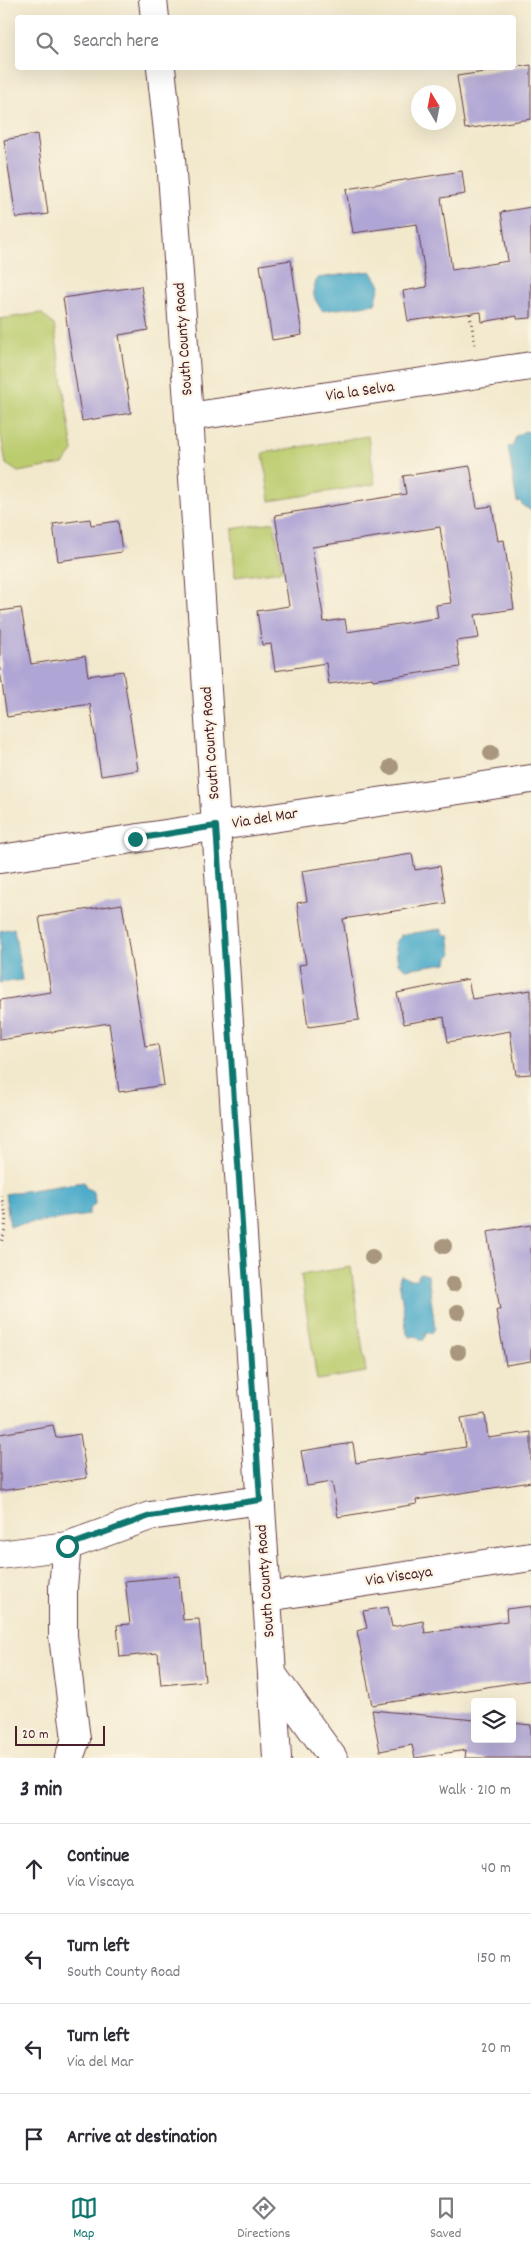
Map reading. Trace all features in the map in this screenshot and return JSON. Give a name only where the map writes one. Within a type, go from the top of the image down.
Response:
[{"type":"main road","points":[[153,0],[155,15]]},
{"type":"main road","name":"South County Road","points":[[161,70],[171,159],[189,417],[277,1758]]},
{"type":"main road","name":"Via la Selva","points":[[189,417],[531,366]]},
{"type":"main road","name":"Via del Mar","points":[[0,859],[531,779]]},
{"type":"main road","points":[[0,1555],[67,1546],[150,1516],[260,1500]]},
{"type":"main road","points":[[67,1546],[63,1587],[63,1636],[76,1739],[69,1758]]},
{"type":"main road","name":"Via Viscaya","points":[[267,1597],[531,1558]]},
{"type":"main road","points":[[272,1674],[333,1758]]},
{"type":"path","points":[[0,1196],[6,1218],[4,1236],[0,1244]]},
{"type":"green space","points":[[41,313],[54,325],[73,451],[63,464],[18,472],[6,464],[0,430],[0,319]]},
{"type":"green space","points":[[368,436],[375,484],[270,501],[263,453]]},
{"type":"green space","points":[[274,522],[282,571],[235,577],[232,529]]},
{"type":"green space","points":[[351,1267],[366,1372],[317,1380],[301,1275]]},
{"type":"water","points":[[371,271],[380,285],[375,304],[322,311],[313,292],[317,278]]},
{"type":"water","points":[[525,431],[531,433],[531,510],[523,506],[520,501],[517,502],[508,447],[513,446],[516,436]]},
{"type":"water","points":[[14,928],[22,980],[0,983],[0,931]]},
{"type":"water","points":[[441,929],[445,935],[449,935],[452,955],[448,957],[447,963],[406,969],[398,963],[395,942],[401,935]]},
{"type":"water","points":[[84,1182],[85,1187],[94,1192],[95,1204],[89,1210],[89,1215],[10,1226],[5,1194]]},
{"type":"water","points":[[420,1273],[428,1275],[435,1328],[432,1333],[426,1333],[424,1340],[420,1340],[416,1336],[410,1337],[407,1334],[399,1280],[401,1275],[410,1280],[417,1279]]},
{"type":"building","points":[[531,65],[531,119],[465,129],[457,76],[497,70],[516,70],[516,67]]},
{"type":"building","points":[[37,134],[48,214],[16,218],[4,140]]},
{"type":"building","points":[[462,171],[465,194],[441,198],[452,270],[508,261],[501,212],[531,207],[531,318],[517,319],[517,316],[482,322],[481,312],[408,321],[403,291],[427,287],[417,224],[353,233],[346,189]]},
{"type":"building","points":[[291,260],[302,335],[272,340],[260,265]]},
{"type":"building","points":[[141,286],[148,330],[119,335],[131,413],[82,421],[63,298]]},
{"type":"building","points":[[470,466],[477,508],[492,506],[498,541],[504,540],[514,609],[475,615],[479,638],[456,641],[460,667],[373,680],[372,678],[329,684],[326,663],[275,671],[271,644],[262,645],[257,611],[289,606],[275,515],[406,494],[403,476]],"holes":[[[440,527],[451,603],[436,605],[438,618],[347,632],[345,619],[324,622],[312,547]]]},
{"type":"building","points":[[90,519],[91,525],[118,521],[122,552],[58,561],[53,524]]},
{"type":"building","points":[[21,608],[31,664],[85,656],[88,676],[123,671],[138,770],[101,776],[90,704],[7,717],[0,670],[0,611]]},
{"type":"building","points":[[412,854],[415,870],[440,866],[446,903],[343,919],[359,1020],[308,1027],[299,965],[306,964],[297,903],[307,901],[302,871]]},
{"type":"building","points":[[122,904],[145,1046],[158,1044],[164,1085],[119,1092],[109,1023],[0,1040],[0,1000],[51,992],[39,917]]},
{"type":"building","points":[[468,979],[472,999],[531,990],[531,1074],[516,1075],[510,1031],[448,1042],[444,1017],[404,1024],[397,993]]},
{"type":"building","points":[[531,1225],[531,1361],[506,1365],[496,1310],[500,1310],[487,1232]]},
{"type":"building","points":[[485,1414],[488,1438],[531,1432],[531,1482],[416,1500],[417,1504],[338,1517],[332,1482],[307,1486],[301,1451],[353,1443],[356,1463],[466,1447],[461,1418]]},
{"type":"building","points":[[53,1425],[56,1438],[80,1434],[87,1478],[0,1491],[0,1434]]},
{"type":"building","points":[[179,1576],[183,1620],[199,1619],[205,1681],[161,1685],[158,1653],[120,1657],[117,1625],[130,1624],[125,1581]]},
{"type":"building","points":[[531,1606],[531,1680],[372,1705],[357,1631],[367,1628],[363,1611],[388,1607],[392,1627],[423,1621],[425,1633],[507,1621],[506,1609]]},
{"type":"building","points":[[372,1710],[471,1720],[471,1743],[516,1743],[516,1723],[531,1725],[531,1758],[465,1758],[466,1750],[415,1758],[412,1745],[380,1751]]},
{"type":"route","points":[[67,1546],[150,1516],[260,1500],[216,826],[135,839]]}]
